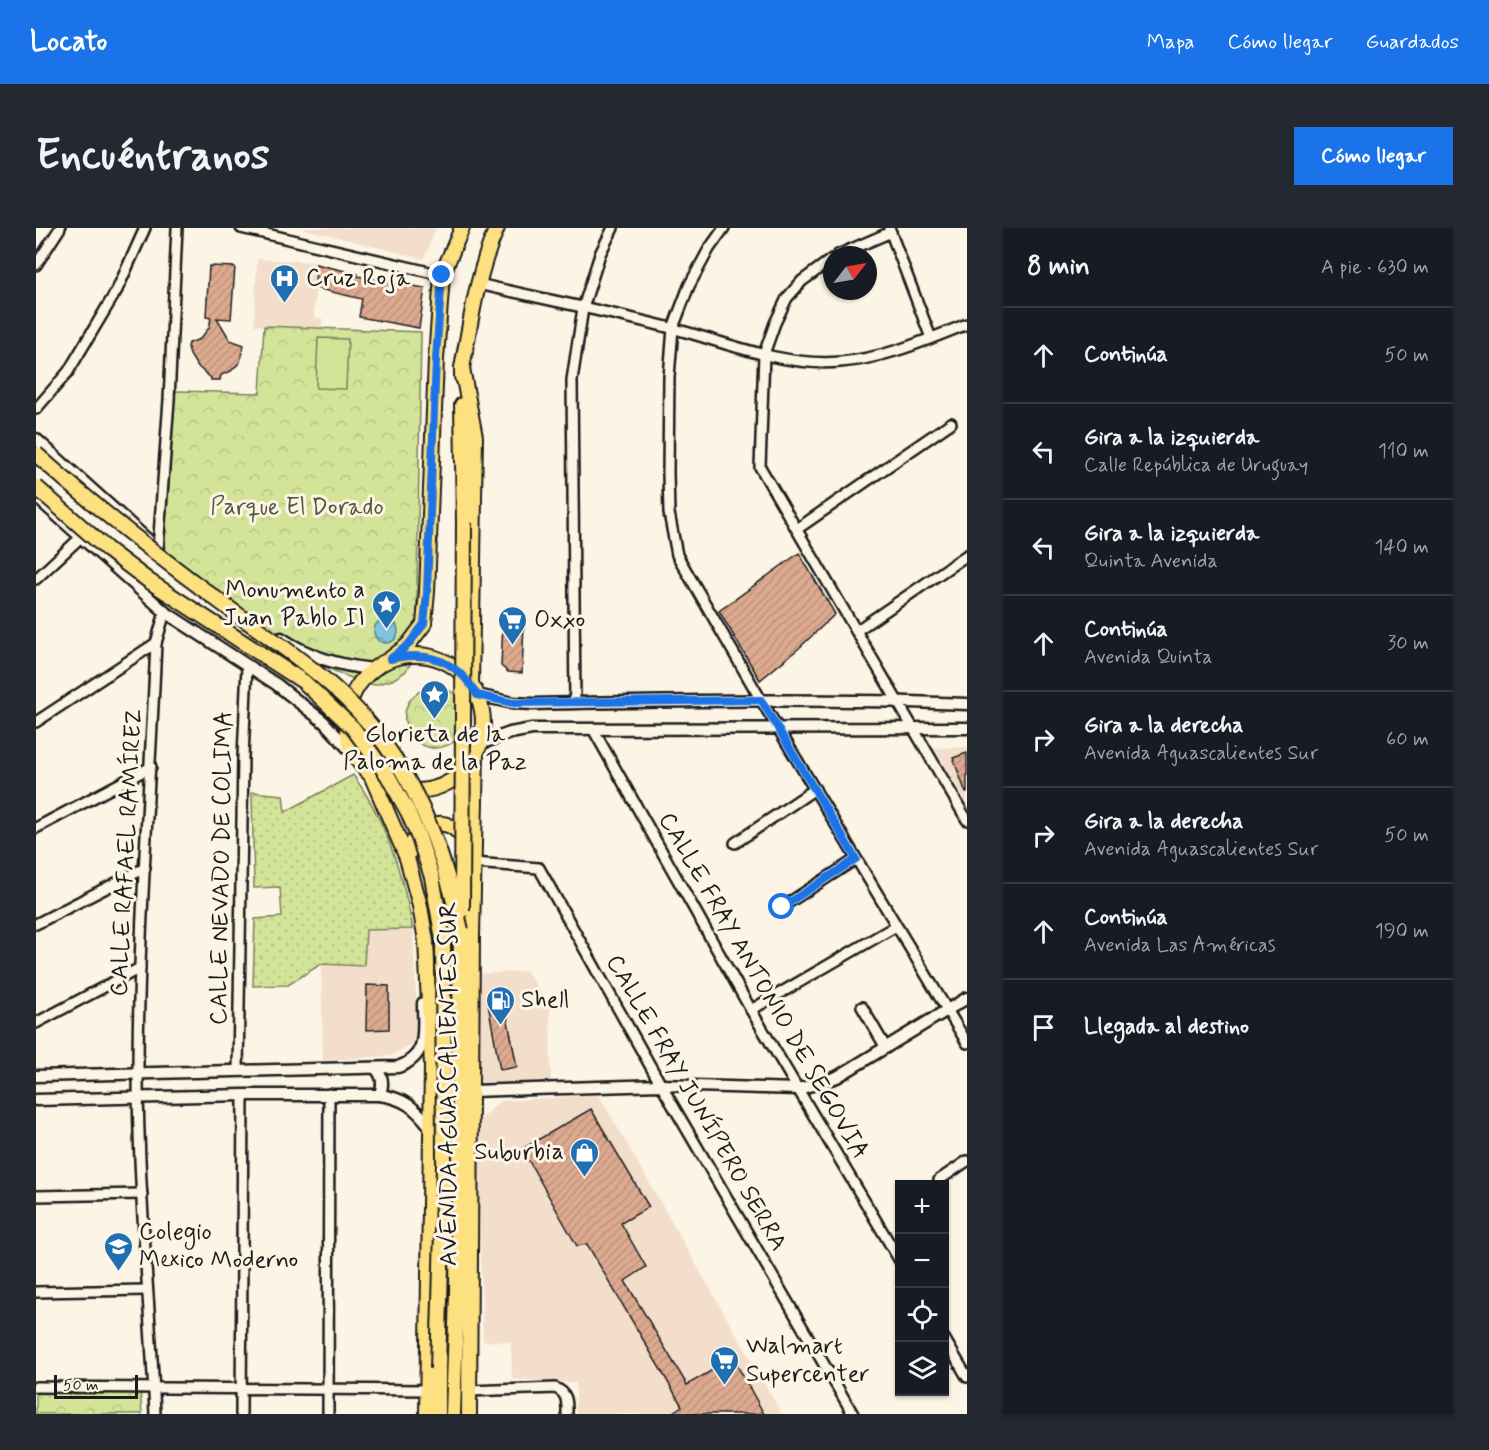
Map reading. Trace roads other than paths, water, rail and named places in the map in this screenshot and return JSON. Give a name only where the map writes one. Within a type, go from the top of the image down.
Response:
[{"type":"main road","points":[[462,228],[442,275],[424,624],[408,645],[373,669],[360,683],[351,700],[347,719],[349,738],[355,756],[371,775],[384,784],[398,789],[413,792],[443,786],[457,778],[468,767],[478,749]]},
{"type":"main road","points":[[461,930],[464,523],[462,368],[478,284],[489,245],[497,228]]},
{"type":"main road","name":"AVENIDA AGUASCALIENTES SUR","points":[[462,368],[475,437],[474,690],[483,720],[478,749],[473,863],[470,1414]]},
{"type":"main road","name":"AVENIDA AGUASCALIENTES SUR","points":[[36,454],[164,560],[314,671],[363,717],[384,742],[410,782],[431,826],[447,872],[461,930],[457,1294],[453,1414]]},
{"type":"main road","name":"AVENIDA AGUASCALIENTES SUR","points":[[36,487],[108,550],[149,581],[304,682],[353,728],[371,751],[393,785],[419,838],[432,877],[443,939],[444,1164],[438,1414]]},
{"type":"main road","points":[[390,659],[408,655],[426,656],[444,662],[459,672],[474,690]]},
{"type":"main road","name":"AVENIDA AGUASCALIENTES SUR","points":[[371,775],[407,858],[420,906],[426,941],[432,1067],[427,1414]]},
{"type":"main road","points":[[407,858],[411,842],[422,831],[436,824],[452,827],[463,837],[473,863]]},
{"type":"street","points":[[36,265],[60,228]]},
{"type":"street","points":[[36,409],[68,372],[117,290],[145,228]]},
{"type":"street","points":[[158,549],[169,400],[177,228]]},
{"type":"street","points":[[241,228],[442,275]]},
{"type":"street","points":[[575,703],[572,380],[583,308],[600,254],[614,228]]},
{"type":"street","points":[[724,228],[709,249],[689,286],[673,328],[669,377],[668,473],[672,533],[677,555],[761,700],[967,1043]]},
{"type":"street","points":[[857,246],[890,230],[931,338]]},
{"type":"street","points":[[823,265],[802,281],[787,298],[764,354],[760,467],[967,820]]},
{"type":"street","points":[[478,284],[673,328],[764,354],[810,363],[869,358],[967,324]]},
{"type":"street","points":[[796,529],[951,423]]},
{"type":"street","points":[[36,439],[158,549],[253,620],[291,645],[327,661],[373,669]]},
{"type":"street","points":[[36,497],[165,612],[276,684],[324,722],[355,756]]},
{"type":"street","points":[[36,579],[81,537]]},
{"type":"street","points":[[856,631],[967,555]]},
{"type":"street","name":"CALLE RAFAEL RAMÍREZ","points":[[155,1414],[142,1194],[138,1073],[140,968],[156,643],[165,612]]},
{"type":"street","points":[[36,722],[156,643]]},
{"type":"street","name":"CALLE NEVADO DE COLIMA","points":[[238,1070],[243,757],[247,666]]},
{"type":"street","points":[[474,690],[513,703],[533,704],[761,700],[967,704]]},
{"type":"street","points":[[478,749],[510,733],[532,729],[967,728]]},
{"type":"street","name":"CALLE FRAY ANTONIO DE SEGOVIA","points":[[594,729],[751,1010],[895,1252]]},
{"type":"street","points":[[36,828],[151,767]]},
{"type":"street","points":[[735,843],[815,789]]},
{"type":"street","points":[[782,907],[856,859]]},
{"type":"street","name":"CALLE FRAY JUNÍPERO SERRA","points":[[473,863],[539,868],[661,1085],[854,1414]]},
{"type":"street","points":[[36,924],[145,868]]},
{"type":"street","points":[[751,1010],[896,926]]},
{"type":"street","points":[[36,1023],[140,968]]},
{"type":"street","points":[[36,1076],[398,1067],[409,1063],[418,1054],[423,1040],[423,984],[427,974]]},
{"type":"street","points":[[472,1091],[661,1085],[799,1089],[837,1077],[967,998]]},
{"type":"street","points":[[862,1007],[886,1048]]},
{"type":"street","points":[[375,1068],[380,1072],[382,1080],[379,1095]]},
{"type":"street","points":[[328,1414],[329,1094]]},
{"type":"street","points":[[36,1100],[243,1095],[379,1095],[407,1102],[417,1110],[431,1128]]},
{"type":"street","points":[[241,1414],[243,1095]]},
{"type":"street","points":[[939,1180],[967,1161]]},
{"type":"street","points":[[36,1196],[142,1194]]},
{"type":"street","points":[[36,1292],[147,1290]]},
{"type":"street","points":[[947,1342],[967,1377]]},
{"type":"street","points":[[36,1387],[427,1390]]},
{"type":"street","points":[[469,1391],[555,1388],[563,1391],[567,1399],[567,1414]]},
{"type":"water","points":[[386,619],[394,623],[398,631],[394,639],[386,643],[378,639],[374,631],[378,623]]},
{"type":"place","name":"Cruz Roja","points":[[285,304]]},
{"type":"place","name":"Monumento a Juan Pablo II","points":[[386,630]]},
{"type":"place","name":"Oxxo","points":[[513,646]]},
{"type":"place","name":"Glorieta de la Paloma de la Paz","points":[[435,720]]},
{"type":"place","name":"Shell","points":[[500,1026]]},
{"type":"place","name":"Suburbia","points":[[585,1178]]},
{"type":"place","name":"Colegio Mexico Moderno","points":[[118,1272]]},
{"type":"place","name":"Walmart Supercenter","points":[[725,1386]]},
{"type":"park label","name":"Parque El Dorado","points":[[297,507]]}]
